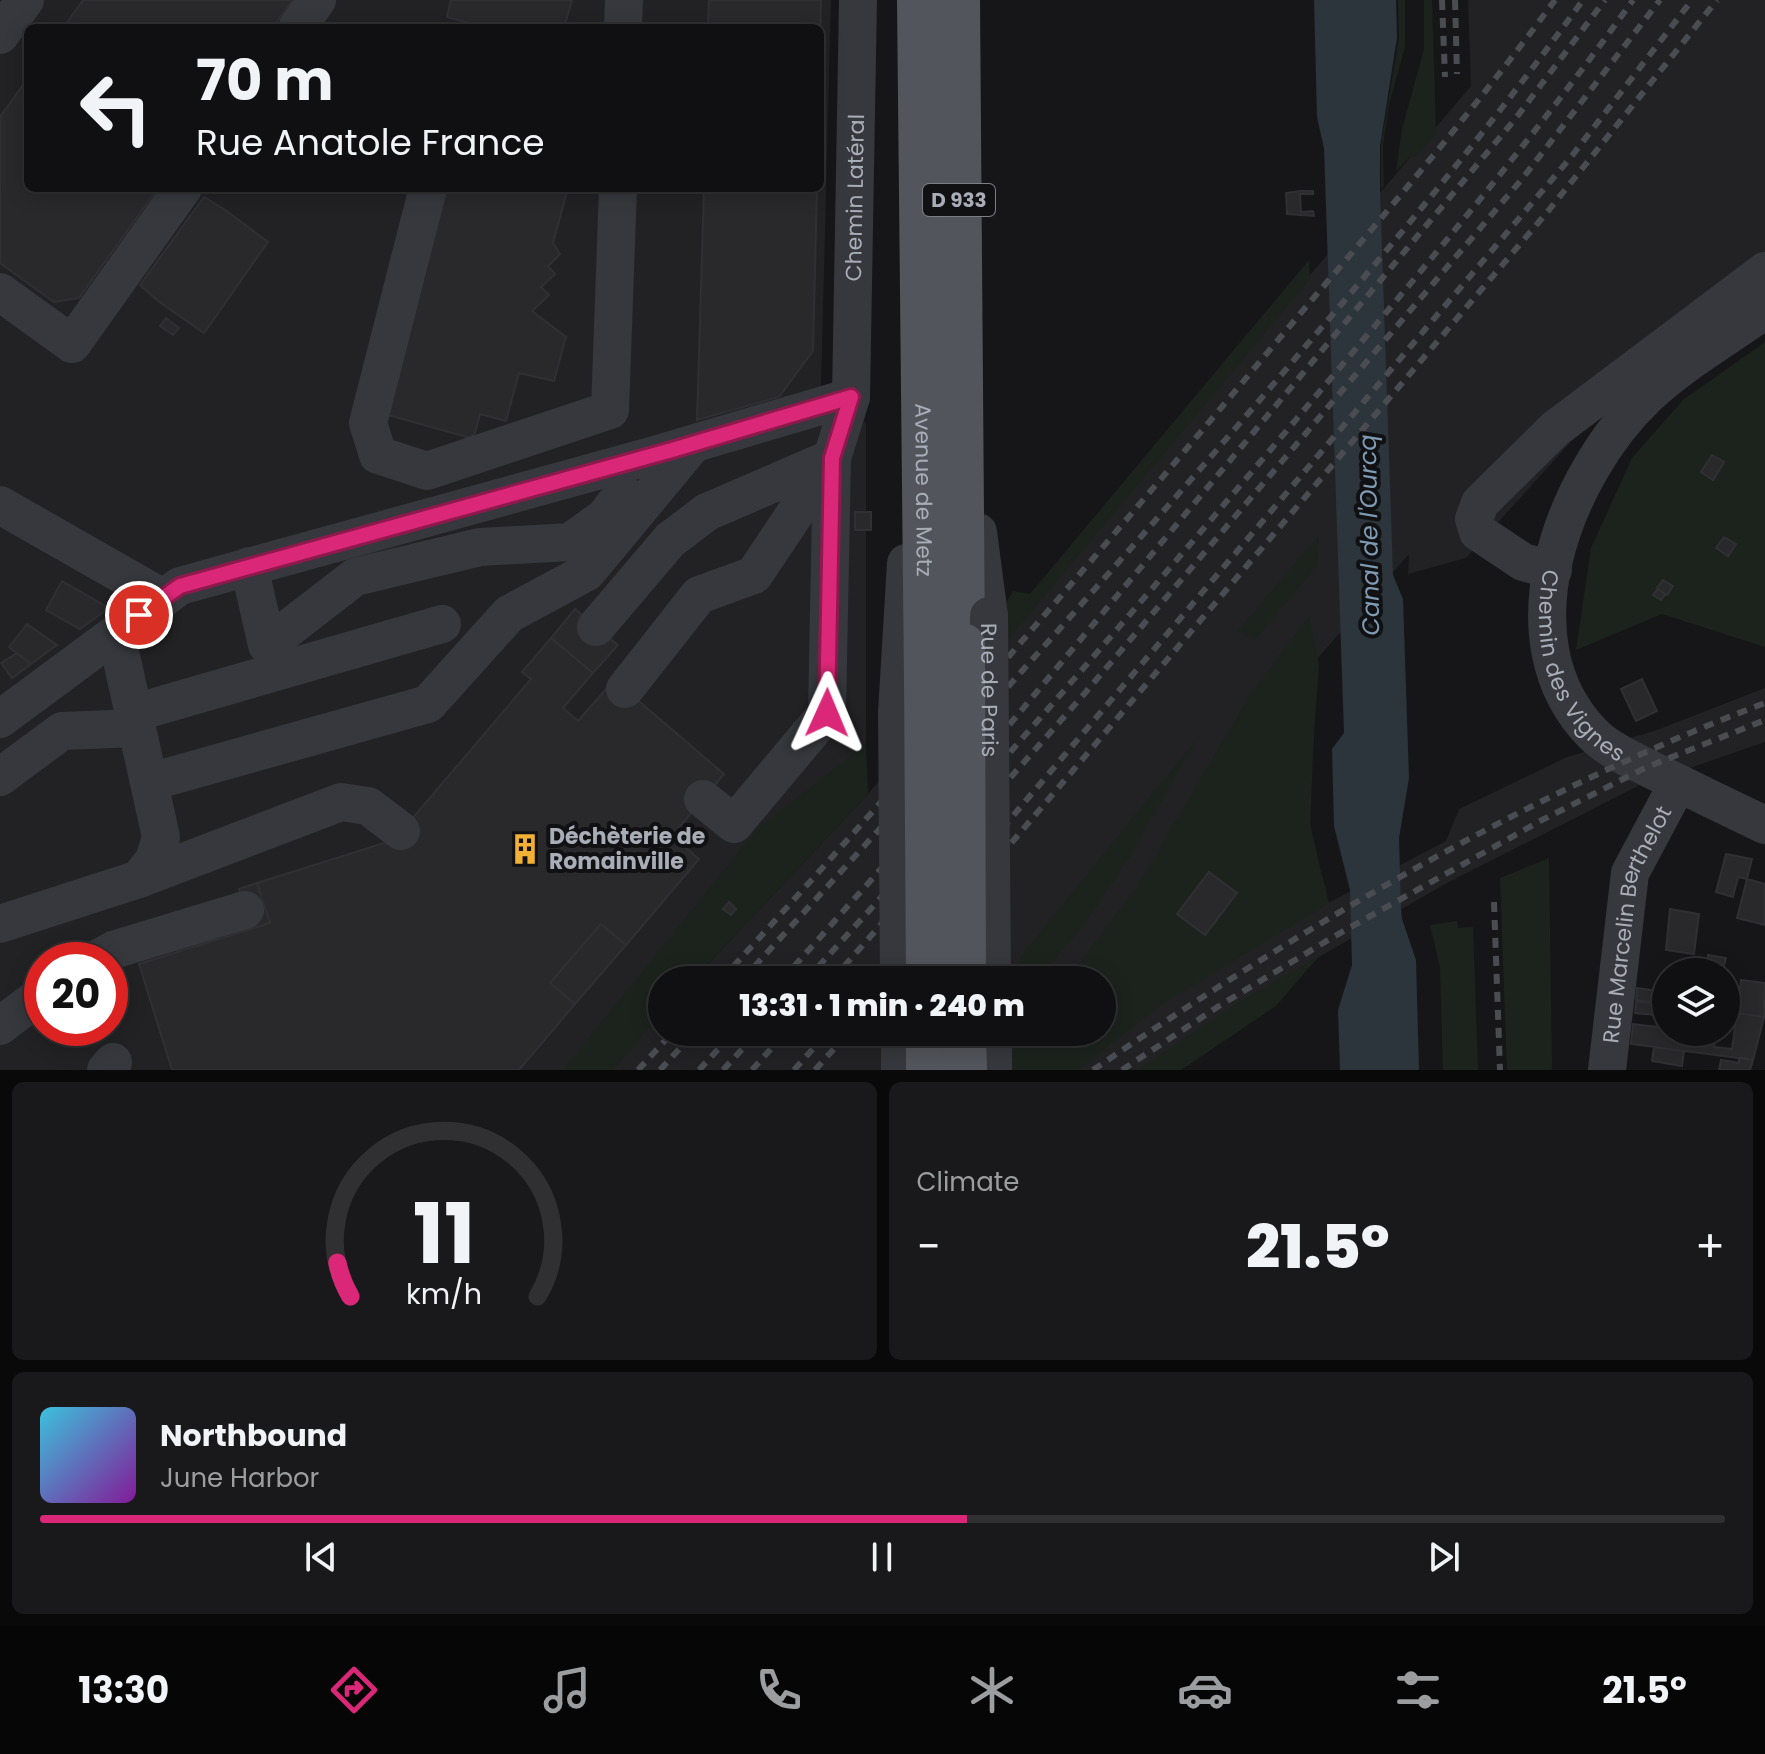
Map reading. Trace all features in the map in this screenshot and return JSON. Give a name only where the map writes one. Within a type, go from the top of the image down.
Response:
[{"type":"main road","name":"Avenue de Metz","points":[[919,0],[928,966]]},
{"type":"main road","name":"Rue de Paris","points":[[958,0],[960,401],[976,631],[964,966]]},
{"type":"main road","points":[[928,1046],[928,1070]]},
{"type":"main road","points":[[964,1046],[965,1070]]},
{"type":"street","points":[[0,35],[25,0]]},
{"type":"street","points":[[300,24],[317,0]]},
{"type":"street","points":[[623,24],[624,0]]},
{"type":"street","name":"Chemin Latéral","points":[[832,458],[851,397],[858,0]]},
{"type":"street","points":[[0,292],[72,344],[180,192]]},
{"type":"street","points":[[427,192],[368,423],[378,455],[427,471],[610,410],[618,192]]},
{"type":"street","points":[[1553,570],[1523,562],[1478,532],[1474,519],[1480,503],[1555,429],[1765,271]]},
{"type":"street","name":"Chemin des Vignes","points":[[1765,310],[1647,396],[1591,466],[1571,503],[1559,539],[1548,634],[1551,661],[1566,699],[1594,735],[1629,759],[1765,825]]},
{"type":"street","points":[[899,966],[897,713],[922,321]]},
{"type":"street","points":[[0,719],[180,586],[651,456],[851,397]]},
{"type":"street","points":[[150,782],[428,704],[509,614],[587,572],[693,444]]},
{"type":"street","points":[[249,566],[267,645],[355,577],[480,547],[570,542],[605,517],[651,456]]},
{"type":"street","points":[[596,627],[670,540],[707,512],[832,458]]},
{"type":"street","points":[[625,689],[699,595],[754,575],[832,458]]},
{"type":"street","points":[[703,799],[734,824],[827,713],[832,458]]},
{"type":"street","points":[[0,505],[163,598]]},
{"type":"street","points":[[299,553],[313,609]]},
{"type":"street","points":[[0,777],[62,731],[136,720],[442,624]]},
{"type":"street","name":"Rue de Paris","points":[[976,631],[991,966]]},
{"type":"street","points":[[116,633],[161,837],[154,860],[139,879]]},
{"type":"street","name":"Rue Marcelin Berthelot","points":[[1607,1070],[1630,873],[1678,783]]},
{"type":"street","points":[[0,924],[139,879],[341,802],[368,806],[401,831]]},
{"type":"street","points":[[128,945],[245,910]]},
{"type":"street","points":[[0,1026],[24,1008]]},
{"type":"street","points":[[900,1046],[900,1070]]},
{"type":"street","points":[[993,1046],[993,1070]]},
{"type":"shaded area","points":[[0,0],[831,0],[821,385],[866,423],[866,792],[677,966],[648,966],[648,1005],[618,1060],[648,1028],[648,1046],[1116,1046],[1116,966],[706,966],[868,794],[1471,86],[1468,0],[1765,0],[1765,287],[1605,404],[1466,558],[1408,574],[1409,554],[1317,659],[1310,824],[1328,903],[1446,841],[1459,809],[1567,757],[1657,730],[1765,688],[1765,742],[1638,786],[1445,884],[1319,957],[1290,987],[1169,1070],[0,1070]]},
{"type":"shaded area","points":[[1398,0],[1405,0],[1405,47],[1389,105],[1383,145],[1384,186],[1381,189],[1381,145],[1399,38]]},
{"type":"shaded area","points":[[1424,0],[1432,0],[1436,134],[1414,158],[1411,156],[1396,171],[1402,129],[1424,49]]},
{"type":"shaded area","points":[[1309,260],[1310,279],[1007,641],[1003,608],[1013,591],[1030,594]]},
{"type":"shaded area","points":[[1765,342],[1765,647],[1662,614],[1576,650],[1591,548],[1632,458],[1683,400]]},
{"type":"shaded area","points":[[1319,535],[1317,566],[1256,639],[1237,632]]},
{"type":"shaded area","points":[[1309,616],[1319,665],[1308,819],[1329,903],[1162,1004],[1116,1040],[1116,966],[1078,966],[1136,888],[1251,693]]},
{"type":"shaded area","points":[[1196,740],[1128,859],[1082,927],[1050,966],[1020,966],[1020,957]]},
{"type":"shaded area","points":[[866,744],[868,794],[706,966],[648,966],[648,1029],[613,1070],[563,1070],[757,829]]},
{"type":"shaded area","points":[[1549,858],[1552,1070],[1507,1070],[1500,878]]},
{"type":"shaded area","points":[[1457,921],[1458,928],[1473,927],[1478,1070],[1443,1070],[1440,967],[1430,925]]},
{"type":"shaded area","points":[[1319,956],[1276,1006],[1181,1070],[1137,1070],[1231,1007]]},
{"type":"shaded area","points":[[1109,1046],[1078,1070],[1009,1070],[1009,1048]]},
{"type":"water","name":"Canal de l'Ourcq","points":[[1314,0],[1396,0],[1397,38],[1380,146],[1380,190],[1393,575],[1403,599],[1409,778],[1399,838],[1401,908],[1416,960],[1419,1070],[1340,1070],[1338,1010],[1352,965],[1350,890],[1334,826],[1332,749],[1344,733],[1324,148],[1317,117]]},
{"type":"building","points":[[83,0],[293,0],[275,24],[66,24]]},
{"type":"building","points":[[451,0],[572,0],[565,24],[472,24],[447,17]]},
{"type":"building","points":[[709,0],[821,0],[821,24],[708,24]]},
{"type":"building","points":[[24,84],[24,192],[155,192],[79,298],[54,302],[0,263],[0,117]]},
{"type":"building","points":[[1313,191],[1313,194],[1300,194],[1301,212],[1313,211],[1314,216],[1287,214],[1286,193]]},
{"type":"building","points":[[446,192],[567,192],[553,243],[560,254],[548,266],[555,274],[541,287],[549,295],[532,311],[566,337],[554,381],[519,373],[506,421],[480,414],[475,433],[470,438],[388,415]]},
{"type":"building","points":[[704,192],[817,192],[813,351],[779,397],[697,420]]},
{"type":"building","points":[[204,197],[268,242],[204,333],[140,285]]},
{"type":"building","points":[[166,318],[179,328],[173,335],[160,326]]},
{"type":"building","points":[[1712,455],[1724,462],[1713,480],[1701,472]]},
{"type":"building","points":[[855,512],[871,512],[871,530],[855,530]]},
{"type":"building","points":[[1724,537],[1736,544],[1728,556],[1716,548]]},
{"type":"building","points":[[1663,580],[1673,586],[1667,595],[1657,588]]},
{"type":"building","points":[[62,581],[109,608],[80,629],[46,610]]},
{"type":"building","points":[[1658,589],[1665,595],[1661,600],[1653,595]]},
{"type":"building","points":[[575,609],[618,645],[593,673],[551,638]]},
{"type":"building","points":[[27,624],[57,645],[31,664],[9,647]]},
{"type":"building","name":"Déchèterie de Romainville","points":[[551,638],[593,673],[563,708],[578,721],[614,680],[724,774],[672,836],[699,859],[626,945],[601,924],[550,983],[575,1004],[519,1070],[172,1070],[139,964],[270,923],[257,883],[394,840],[531,679],[522,672]]},
{"type":"building","points":[[17,653],[31,664],[12,678],[1,663]]},
{"type":"building","points":[[1642,679],[1657,711],[1636,721],[1621,689]]},
{"type":"building","points":[[1726,854],[1752,859],[1747,879],[1738,877],[1733,897],[1716,892]]},
{"type":"building","points":[[1209,872],[1237,893],[1205,935],[1177,914]]},
{"type":"building","points":[[1747,879],[1765,884],[1765,925],[1737,918]]},
{"type":"building","points":[[257,883],[270,923],[251,929],[239,889]]},
{"type":"building","points":[[729,902],[736,909],[731,915],[723,909]]},
{"type":"building","points":[[1670,909],[1699,914],[1694,954],[1666,950]]},
{"type":"building","points":[[601,924],[626,945],[575,1004],[550,983]]},
{"type":"building","points":[[1741,980],[1765,983],[1764,1017],[1740,1013]]},
{"type":"building","points":[[1637,988],[1652,990],[1652,1002],[1636,1000]]},
{"type":"building","points":[[1636,1001],[1652,1003],[1652,1015],[1635,1013]]},
{"type":"building","points":[[1740,1013],[1764,1017],[1753,1060],[1631,1044],[1633,1024],[1652,1026],[1652,1046],[1732,1049],[1732,1046],[1740,1046]]},
{"type":"building","points":[[1654,1047],[1684,1051],[1682,1066],[1652,1061]]},
{"type":"building","points":[[1739,1058],[1753,1060],[1750,1070],[1719,1070],[1721,1060],[1739,1063]]},
{"type":"railway","points":[[1442,0],[1445,77]]},
{"type":"railway","points":[[1455,0],[1457,74]]},
{"type":"railway","points":[[734,966],[1137,507],[1417,175],[1555,0]]},
{"type":"railway","points":[[755,966],[1015,679],[1282,374],[1474,143],[1583,0]]},
{"type":"railway","points":[[794,966],[1010,724],[1516,118],[1605,0]]},
{"type":"railway","points":[[819,966],[1053,704],[1425,267],[1510,162],[1633,0]]},
{"type":"railway","points":[[844,966],[1085,693],[1522,179],[1660,0]]},
{"type":"railway","points":[[886,966],[1571,157],[1692,0]]},
{"type":"railway","points":[[907,966],[1549,210],[1717,0]]},
{"type":"railway","points":[[1093,1070],[1253,965],[1418,867],[1590,778],[1677,738],[1765,703]]},
{"type":"railway","points":[[1122,1070],[1219,1006],[1333,937],[1542,820],[1647,767],[1765,720]]},
{"type":"railway","points":[[1494,902],[1500,1070]]},
{"type":"railway","points":[[638,1070],[660,1046]]},
{"type":"railway","points":[[660,1070],[682,1046]]},
{"type":"railway","points":[[699,1070],[721,1046]]},
{"type":"railway","points":[[723,1070],[745,1046]]},
{"type":"railway","points":[[752,1070],[773,1046]]},
{"type":"railway","points":[[794,1070],[815,1046]]},
{"type":"railway","points":[[815,1070],[836,1046]]},
{"type":"place","name":"Déchèterie de Romainville","points":[[525,849]]},
{"type":"route","points":[[139,615],[180,586],[672,450],[851,397],[832,458],[827,713]]}]
